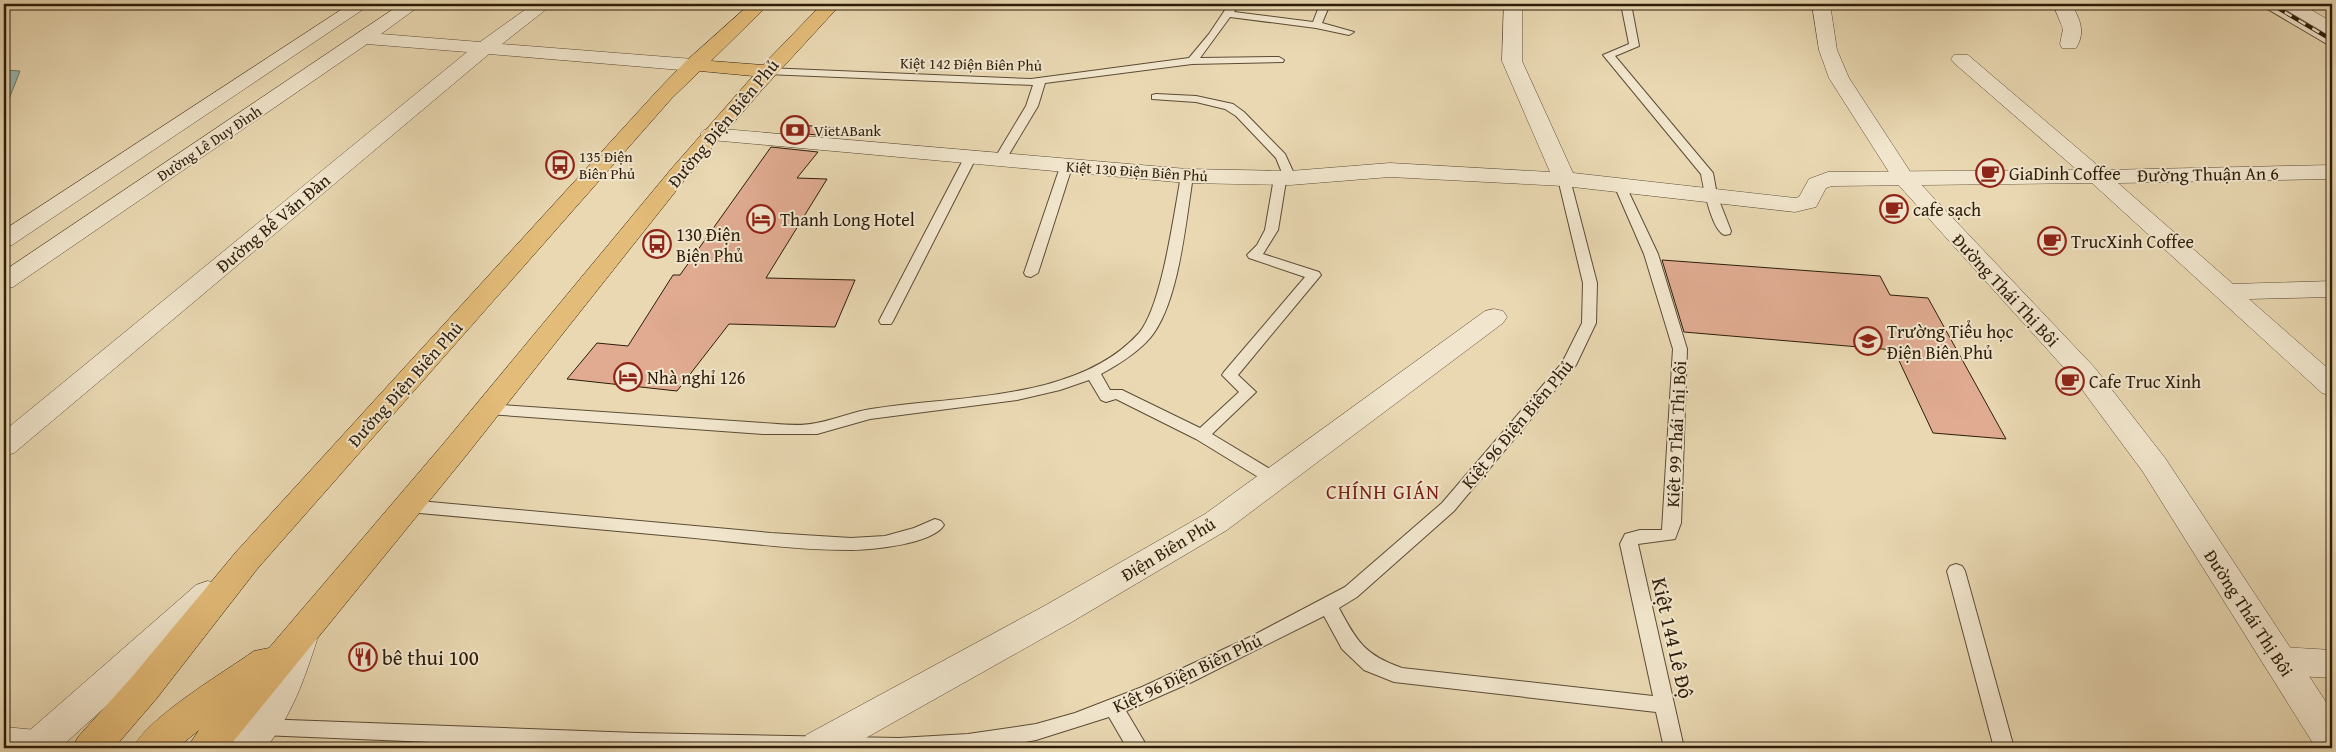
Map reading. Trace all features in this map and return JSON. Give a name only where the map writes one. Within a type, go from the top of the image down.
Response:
[{"type":"main road","name":"Đường Điện Biên Phủ","points":[[247,560],[693,65],[760,4]]},
{"type":"main road","name":"Đường Điện Biên Phủ","points":[[302,634],[488,409],[711,134],[766,71],[832,4]]},
{"type":"main road","points":[[693,65],[766,71]]},
{"type":"main road","points":[[91,748],[144,688],[247,560]]},
{"type":"main road","points":[[152,748],[175,728],[302,634]]},
{"type":"main road","points":[[206,748],[302,634]]},
{"type":"street","points":[[4,240],[362,4]]},
{"type":"street","name":"Đường Lê Duy Đình","points":[[4,282],[413,4]]},
{"type":"street","name":"Đường Bế Văn Đàn","points":[[4,446],[484,48],[544,4]]},
{"type":"street","name":"Kiệt 96 Điện Biên Phủ","points":[[1513,4],[1512,62],[1564,179]]},
{"type":"street","name":"Đường Thái Thị Bôi","points":[[1821,4],[1828,50],[1840,78],[1905,180],[2085,374],[2154,465],[2332,741]]},
{"type":"street","points":[[2062,4],[2073,26],[2072,38],[2069,44]]},
{"type":"street","points":[[2251,4],[2259,4]]},
{"type":"street","points":[[2289,4],[2332,29]]},
{"type":"street","points":[[365,38],[693,65]]},
{"type":"street","points":[[1961,59],[2097,176],[2332,387]]},
{"type":"street","name":"Kiệt 130 Điện Biên Phủ","points":[[711,134],[1066,167],[1187,176],[1285,178],[1390,170],[1564,179]]},
{"type":"street","name":"Đường Thuận An 6","points":[[1905,180],[2332,172]]},
{"type":"street","points":[[1564,179],[1795,205],[1808,202],[1820,181],[1905,180]]},
{"type":"street","points":[[2224,292],[2332,289]]},
{"type":"street","name":"Điện Biên Phủ","points":[[819,746],[1058,614],[1207,527],[1494,317]]},
{"type":"street","name":"Đường Điện Biên Phủ","points":[[25,746],[247,560]]},
{"type":"street","name":"Đường Điện Biên Phủ","points":[[252,738],[280,697],[302,634]]},
{"type":"street","points":[[2280,661],[2332,664]]},
{"type":"lane","points":[[1192,61],[1234,4]]},
{"type":"lane","points":[[1316,24],[1325,4]]},
{"type":"lane","points":[[1626,4],[1634,46],[1608,55],[1708,173],[1711,195],[1725,230]]},
{"type":"lane","points":[[2264,4],[2332,44]]},
{"type":"lane","points":[[1228,14],[1316,24],[1349,32]]},
{"type":"lane","name":"Kiệt 142 Điện Biên Phủ","points":[[766,71],[1040,81],[1192,61],[1279,60]]},
{"type":"lane","points":[[999,161],[1032,106],[1040,81]]},
{"type":"lane","points":[[1156,97],[1196,99],[1229,106],[1240,114],[1281,157],[1285,178],[1275,218],[1263,248],[1254,255],[1314,275],[1229,375],[1248,392],[1202,435]]},
{"type":"lane","points":[[886,320],[970,158]]},
{"type":"lane","points":[[1031,273],[1066,167]]},
{"type":"lane","points":[[488,409],[803,431],[868,414],[1020,395],[1072,381],[1108,364],[1139,341],[1152,324],[1174,251],[1187,176]]},
{"type":"lane","name":"Kiệt 96 Điện Biên Phủ","points":[[252,738],[864,748],[937,746],[986,741],[1033,733],[1139,699],[1328,606],[1351,592],[1448,508],[1569,365],[1589,323],[1590,283],[1564,179]]},
{"type":"lane","name":"Kiệt 99 Thái Thị Bôi","points":[[1620,185],[1651,254],[1680,349],[1672,524],[1669,535],[1631,538]]},
{"type":"lane","points":[[1093,372],[1106,397],[1116,393],[1202,435],[1274,479]]},
{"type":"lane","points":[[408,506],[770,539],[851,544],[885,542],[919,533],[934,525]]},
{"type":"lane","name":"Kiệt 144 Lê Độ","points":[[1631,538],[1629,544],[1674,748]]},
{"type":"lane","points":[[1956,570],[2004,748]]},
{"type":"lane","points":[[1328,606],[1349,644],[1371,665],[1401,676],[1665,705]]},
{"type":"lane","points":[[1114,708],[1138,748]]},
{"type":"water","points":[[4,70],[20,71],[4,112]]},
{"type":"building","points":[[788,124],[836,128],[830,136],[782,132]]},
{"type":"building","points":[[771,147],[818,152],[797,178],[827,179],[766,278],[855,280],[835,327],[729,324],[677,391],[567,379],[597,343],[628,346],[673,275],[680,275]]},
{"type":"building","name":"Trường Tiểu học Điện Biên Phủ","points":[[1662,260],[1880,276],[1890,295],[1928,298],[2006,439],[1933,433],[1894,350],[1684,332]]},
{"type":"railway","points":[[2271,4],[2332,40]]},
{"type":"place","name":"VietABank","points":[[795,130]]},
{"type":"place","name":"135 Điện Biên Phủ","points":[[560,165]]},
{"type":"place","name":"GiaDinh Coffee","points":[[1990,173]]},
{"type":"place","name":"cafe sạch","points":[[1894,209]]},
{"type":"place","name":"Thanh Long Hotel","points":[[761,219]]},
{"type":"place","name":"TrucXinh Coffee","points":[[2052,241]]},
{"type":"place","name":"130 Điện Biện Phủ","points":[[657,244]]},
{"type":"place","name":"Trường Tiểu học Điện Biên Phủ","points":[[1868,341]]},
{"type":"place","name":"Nhà nghỉ 126","points":[[628,377]]},
{"type":"place","name":"Cafe Truc Xinh","points":[[2070,381]]},
{"type":"place","name":"bê thui 100","points":[[363,657]]},
{"type":"district","name":"CHÍNH GIÁN","points":[[1383,491]]}]
